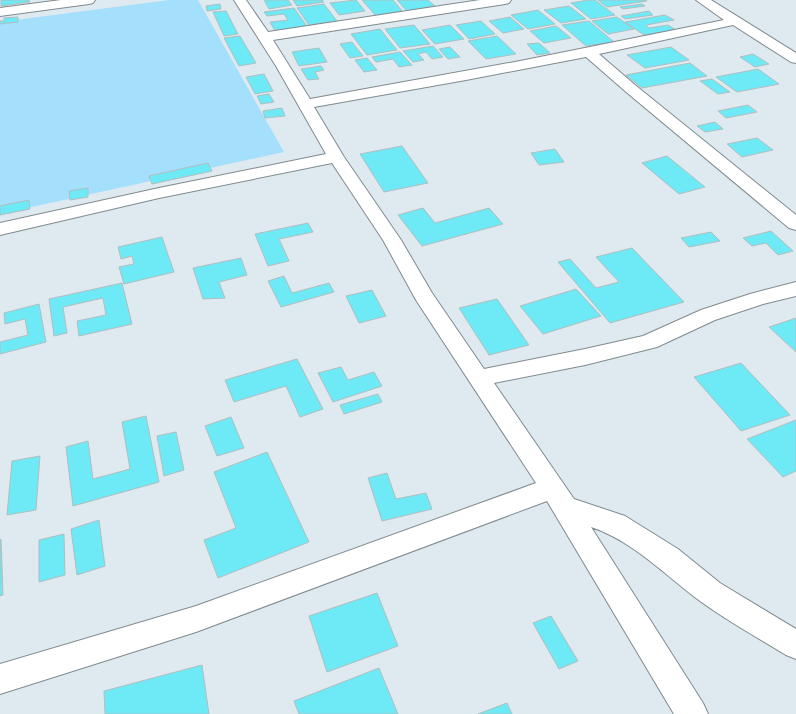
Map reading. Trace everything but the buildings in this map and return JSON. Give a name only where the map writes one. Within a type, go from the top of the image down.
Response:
[{"type":"street","points":[[0,12],[89,0]]},
{"type":"street","points":[[240,0],[283,66],[336,157],[392,240],[422,295],[559,498],[692,714]]},
{"type":"street","points":[[263,37],[505,0]]},
{"type":"street","points":[[702,0],[796,59]]},
{"type":"street","points":[[304,104],[432,83],[736,21]]},
{"type":"street","points":[[590,52],[630,88],[796,224]]},
{"type":"street","points":[[0,229],[159,193],[336,157]]},
{"type":"street","points":[[478,378],[585,358],[649,342],[708,315],[757,299],[796,289]]},
{"type":"street","points":[[0,679],[196,620],[419,536],[559,498],[616,524],[668,558],[710,592],[796,645]]},
{"type":"shaded area","points":[[169,0],[198,0],[284,152],[0,214],[0,22]]}]
